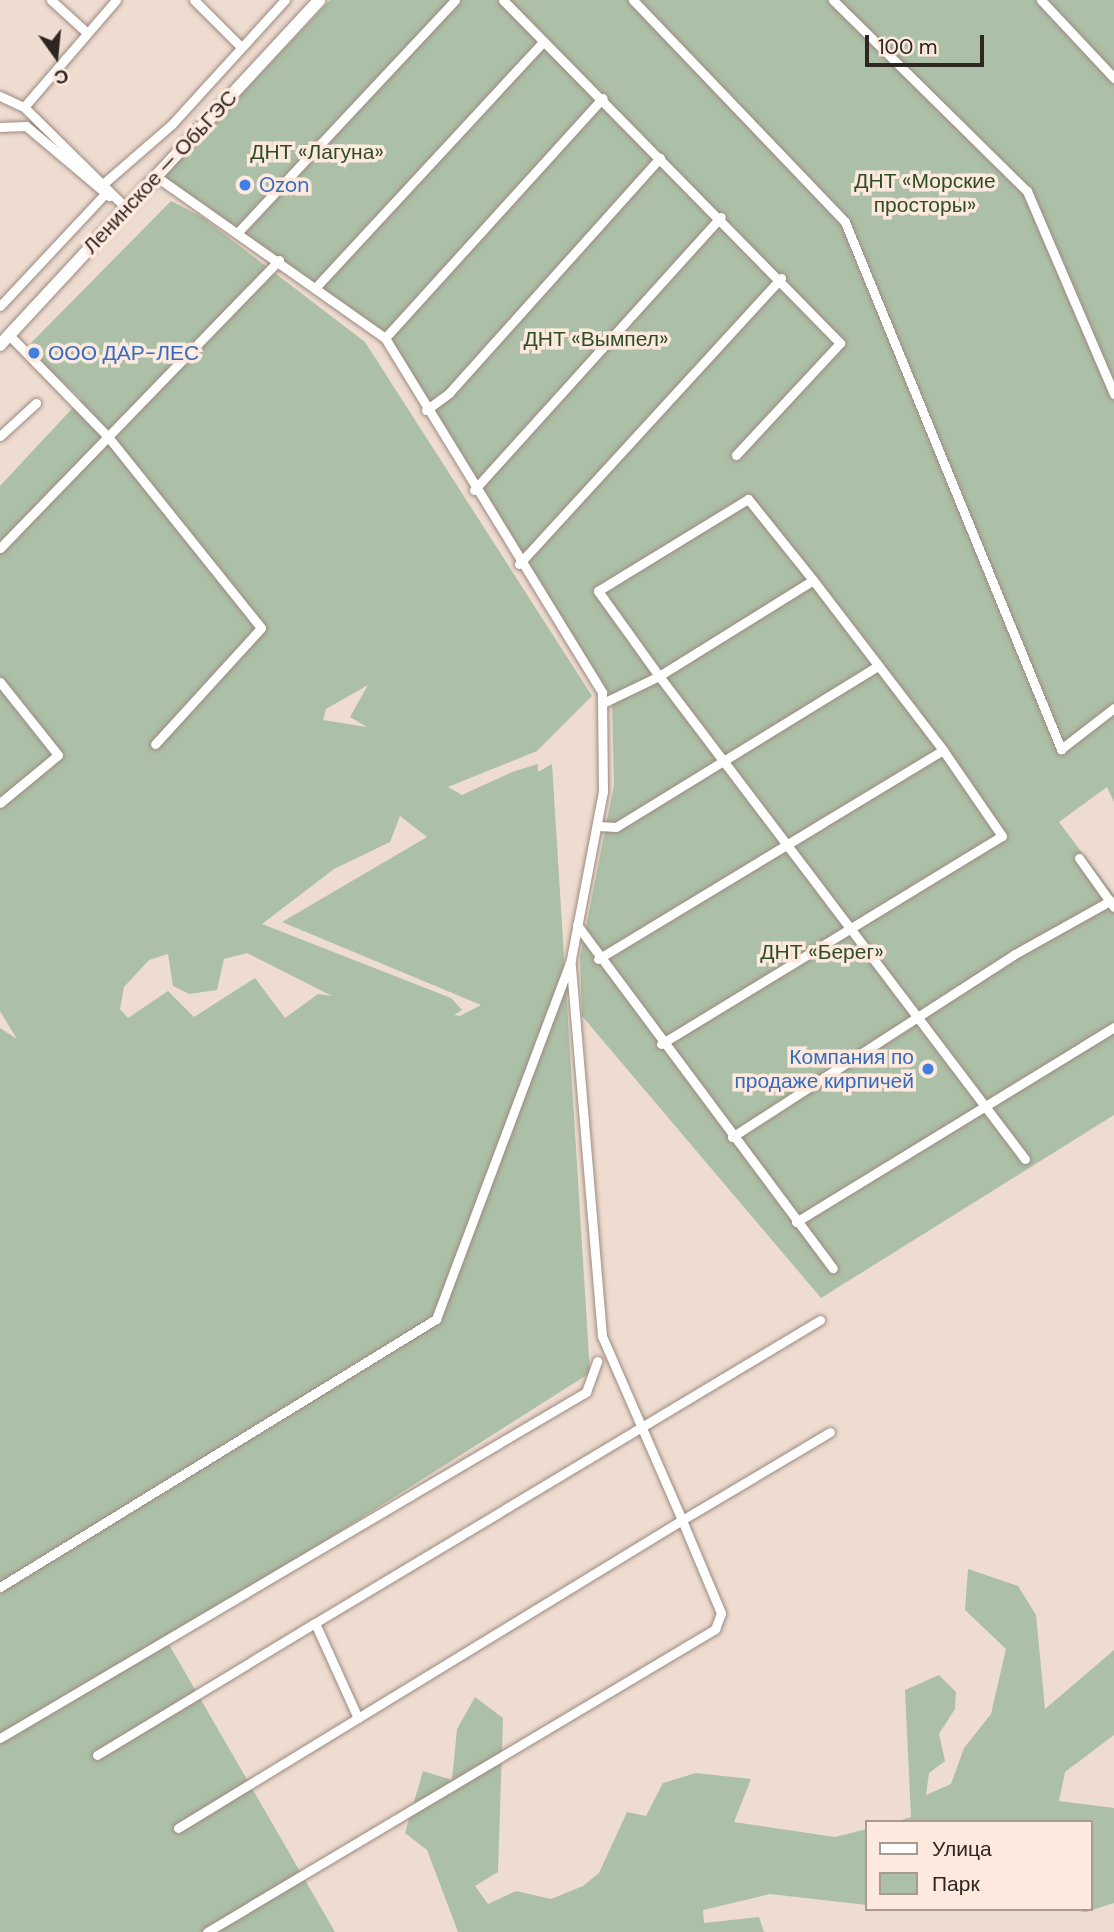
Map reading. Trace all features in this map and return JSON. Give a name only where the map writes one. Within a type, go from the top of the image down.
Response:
[{"type":"main road","name":"Ленинское — ОбьГЭС","points":[[5,340],[319,0]]},
{"type":"street","points":[[51,0],[86,32]]},
{"type":"street","points":[[24,107],[116,0]]},
{"type":"street","points":[[194,0],[242,47]]},
{"type":"street","points":[[103,184],[160,136],[285,0]]},
{"type":"street","points":[[239,231],[455,0]]},
{"type":"street","points":[[503,0],[721,217],[837,338],[839,350],[736,455]]},
{"type":"street","points":[[633,0],[845,222],[1061,749],[1114,708]]},
{"type":"street","points":[[833,0],[1027,191],[1114,394]]},
{"type":"street","points":[[1041,0],[1114,78]]},
{"type":"street","points":[[316,287],[544,41]]},
{"type":"street","points":[[0,96],[24,107],[126,208]]},
{"type":"street","points":[[385,338],[603,99]]},
{"type":"street","points":[[0,127],[26,126],[103,196],[116,197]]},
{"type":"street","points":[[426,410],[660,158]]},
{"type":"street","points":[[0,1587],[436,1319],[571,959],[598,826],[605,702],[474,490],[385,338],[239,231],[155,176]]},
{"type":"street","points":[[0,306],[103,196]]},
{"type":"street","points":[[474,490],[721,217]]},
{"type":"street","points":[[0,548],[109,438],[141,396],[279,260]]},
{"type":"street","points":[[519,564],[781,278]]},
{"type":"street","points":[[5,340],[109,438],[261,628],[155,744]]},
{"type":"street","points":[[0,436],[36,402]]},
{"type":"street","points":[[661,1044],[849,930],[1002,836],[943,750],[813,580],[753,503],[741,500],[598,591],[720,762],[786,844],[849,930],[922,1019],[984,1106],[1026,1159]]},
{"type":"street","points":[[605,702],[659,676],[813,580]]},
{"type":"street","points":[[598,826],[616,827],[878,666]]},
{"type":"street","points":[[0,682],[58,755],[0,803]]},
{"type":"street","points":[[598,959],[943,750]]},
{"type":"street","points":[[732,1137],[922,1019],[1014,954],[1112,904],[1079,858]]},
{"type":"street","points":[[577,925],[598,959],[661,1044],[833,1268]]},
{"type":"street","points":[[207,1932],[715,1629],[721,1613],[602,1336],[571,959]]},
{"type":"street","points":[[796,1222],[1114,1027]]},
{"type":"street","points":[[97,1755],[820,1320]]},
{"type":"street","points":[[0,1738],[586,1392],[597,1361]]},
{"type":"street","points":[[178,1828],[830,1432]]},
{"type":"street","points":[[315,1623],[358,1718]]},
{"type":"green space","points":[[330,0],[1114,0],[1114,802],[1107,787],[1059,822],[1114,895],[1114,1115],[821,1298],[582,1016],[580,957],[614,785],[612,699],[384,332],[163,177]]},
{"type":"green space","points":[[171,201],[202,217],[365,342],[592,696],[537,751],[448,787],[462,795],[512,772],[538,764],[538,772],[552,764],[590,1373],[167,1641],[335,1932],[0,1932],[0,1028],[17,1039],[0,1011],[0,486],[81,399],[26,348]],"holes":[[[368,685],[350,717],[367,727],[323,720],[326,709]],[[400,816],[427,837],[282,922],[481,1005],[460,1016],[454,1015],[462,1010],[451,998],[262,924],[334,869],[390,842]],[[247,953],[332,996],[318,994],[285,1018],[255,978],[194,1017],[168,991],[128,1018],[120,1009],[124,987],[149,960],[168,954],[173,986],[189,994],[217,990],[224,959]]]},
{"type":"green space","points":[[968,1569],[1018,1586],[1036,1615],[1045,1709],[1114,1650],[1114,1735],[1065,1772],[1059,1801],[1114,1808],[1114,1903],[1093,1910],[1093,1820],[901,1820],[911,1817],[905,1690],[939,1675],[956,1692],[955,1709],[939,1734],[945,1761],[929,1773],[926,1795],[951,1784],[964,1748],[991,1714],[1006,1649],[965,1610]]},
{"type":"green space","points":[[475,1697],[503,1718],[498,1872],[475,1886],[488,1904],[516,1891],[551,1899],[583,1886],[599,1873],[627,1812],[646,1816],[663,1783],[696,1773],[751,1779],[734,1822],[835,1837],[866,1829],[866,1905],[770,1894],[703,1910],[704,1923],[759,1917],[764,1932],[458,1932],[427,1850],[405,1833],[423,1771],[452,1780],[457,1729]]},
{"type":"place","name":"Ozon","points":[[245,185]]},
{"type":"place","name":"ООО ДАР-ЛЕС","points":[[34,353]]},
{"type":"place","name":"Компания по продаже кирпичей","points":[[928,1069]]},
{"type":"park label","name":"ДНТ «Лагуна»","points":[[317,152]]},
{"type":"park label","name":"ДНТ «Морские просторы»","points":[[925,193]]},
{"type":"park label","name":"ДНТ «Вымпел»","points":[[596,339]]},
{"type":"park label","name":"ДНТ «Берег»","points":[[822,952]]}]
